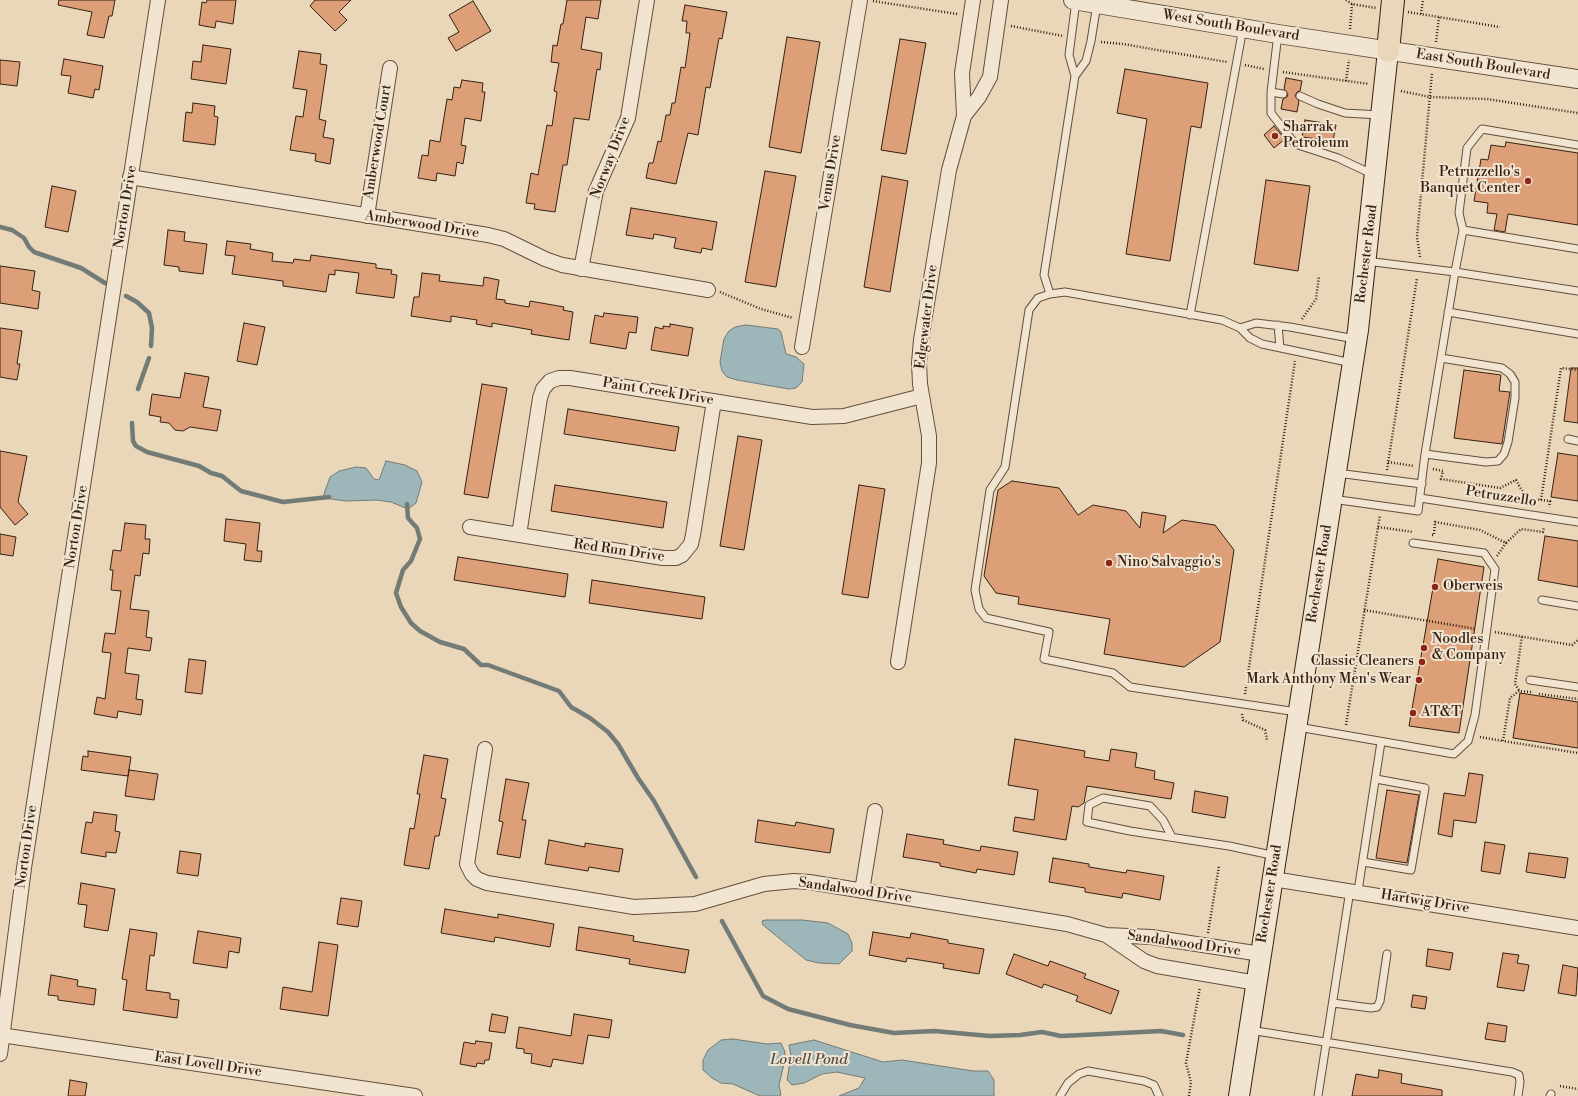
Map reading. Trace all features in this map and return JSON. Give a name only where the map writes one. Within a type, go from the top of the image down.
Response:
[{"type":"main road","points":[[1388,51],[1393,0]]},
{"type":"main road","name":"Rochester Road","points":[[1239,1096],[1296,719],[1353,363],[1376,175],[1388,51]]},
{"type":"street","name":"Norton Drive","points":[[0,1054],[23,875],[158,0]]},
{"type":"street","name":"Norway Drive","points":[[581,269],[596,191],[628,118],[647,0]]},
{"type":"street","name":"Venus Drive","points":[[802,347],[865,0]]},
{"type":"street","name":"Edgewater Drive","points":[[898,662],[929,463],[929,436],[922,396],[919,363],[921,340],[949,170],[964,116],[962,73],[973,0]]},
{"type":"street","name":"Edgewater Drive","points":[[964,116],[979,97],[990,77],[1001,0]]},
{"type":"street","name":"West South Boulevard","points":[[1075,0],[1097,4],[1119,4],[1243,28],[1388,51]]},
{"type":"street","name":"East South Boulevard","points":[[1388,51],[1578,80]]},
{"type":"street","name":"Amberwood Court","points":[[367,216],[390,68]]},
{"type":"street","name":"Amberwood Drive","points":[[130,178],[496,237],[553,262],[581,269],[708,290]]},
{"type":"street","name":"Paint Creek Drive","points":[[519,535],[540,398],[543,389],[550,381],[559,378],[570,378],[714,402],[812,417],[830,418],[844,416],[922,396]]},
{"type":"street","name":"Red Run Drive","points":[[470,527],[663,558],[676,558],[682,555],[690,544],[693,535],[714,402]]},
{"type":"street","name":"Sandalwood Drive","points":[[485,749],[467,858],[472,874],[482,881],[634,907],[695,904],[752,887],[789,882],[809,882],[1067,924],[1106,935],[1151,937],[1261,954]]},
{"type":"street","points":[[862,891],[875,811]]},
{"type":"street","name":"Hartwig Drive","points":[[1273,879],[1578,928]]},
{"type":"street","name":"Sandalwood Drive","points":[[1106,935],[1144,961],[1157,966],[1257,983]]},
{"type":"street","name":"East Lovell Drive","points":[[2,1035],[415,1096]]},
{"type":"lane","points":[[1050,294],[1044,275],[1075,76],[1069,55],[1075,0]]},
{"type":"lane","points":[[1075,76],[1086,61],[1091,42],[1097,4]]},
{"type":"lane","points":[[1190,315],[1243,28]]},
{"type":"lane","points":[[1278,34],[1271,92],[1271,113],[1295,144],[1338,158],[1376,175]]},
{"type":"lane","points":[[1271,92],[1283,94]]},
{"type":"lane","points":[[1300,96],[1345,113],[1382,115]]},
{"type":"lane","points":[[1332,499],[1418,511],[1425,454],[1462,230],[1459,214],[1467,148],[1482,129],[1578,145]]},
{"type":"lane","points":[[1462,230],[1578,249]]},
{"type":"lane","points":[[1366,261],[1455,272],[1578,291]]},
{"type":"lane","points":[[1353,363],[1262,344],[1250,338],[1240,328],[1222,320],[1065,292],[1050,294],[1038,298],[1029,310],[1005,467],[990,490],[975,590],[979,609],[986,618],[1049,632],[1044,659],[1113,673],[1130,687],[1296,719],[1380,742],[1454,754],[1468,740],[1475,715],[1495,569],[1484,553],[1413,543]]},
{"type":"lane","points":[[1448,312],[1578,334]]},
{"type":"lane","points":[[1240,328],[1256,323],[1278,325],[1356,339]]},
{"type":"lane","points":[[1278,325],[1280,348]]},
{"type":"lane","points":[[1425,454],[1486,462],[1498,461],[1504,454],[1508,442],[1515,398],[1515,382],[1510,374],[1502,368],[1441,358]]},
{"type":"lane","points":[[1568,439],[1578,440]]},
{"type":"lane","points":[[1336,473],[1422,484]]},
{"type":"lane","name":"Petruzzello","points":[[1420,498],[1578,522]]},
{"type":"lane","points":[[1542,600],[1578,606]]},
{"type":"lane","points":[[1530,680],[1578,687]]},
{"type":"lane","points":[[1318,1096],[1333,1003],[1354,891],[1363,862],[1376,779],[1380,742]]},
{"type":"lane","points":[[1363,862],[1411,870],[1425,788],[1376,779]]},
{"type":"lane","points":[[1172,837],[1163,820],[1150,806],[1103,798],[1089,805],[1087,822],[1130,831],[1276,856]]},
{"type":"lane","points":[[1333,1003],[1371,1008],[1377,1006],[1380,1001],[1387,954]]},
{"type":"lane","points":[[1250,1030],[1326,1044],[1512,1072],[1519,1075],[1520,1082],[1518,1096]]},
{"type":"lane","points":[[1060,1096],[1068,1083],[1079,1074],[1088,1071],[1154,1084],[1159,1096]]},
{"type":"path","points":[[865,0],[962,15]]},
{"type":"path","points":[[1345,0],[1352,4],[1367,7]]},
{"type":"path","points":[[1421,14],[1423,0]]},
{"type":"path","points":[[1350,20],[1352,4]]},
{"type":"path","points":[[1413,13],[1500,27]]},
{"type":"path","points":[[1436,38],[1439,17]]},
{"type":"path","points":[[1007,25],[1071,38]]},
{"type":"path","points":[[1091,42],[1123,44],[1273,70],[1358,82]]},
{"type":"path","points":[[1346,81],[1349,70]]},
{"type":"path","points":[[1420,260],[1417,237],[1431,83]]},
{"type":"path","points":[[1414,94],[1430,97],[1487,98],[1578,113]]},
{"type":"path","points":[[1387,473],[1418,275]]},
{"type":"path","points":[[1301,322],[1306,311],[1316,299],[1319,276]]},
{"type":"path","points":[[708,290],[718,291],[761,309],[807,320]]},
{"type":"path","points":[[1245,697],[1295,359]]},
{"type":"path","points":[[1346,725],[1380,513]]},
{"type":"path","points":[[1427,534],[1434,535],[1436,522],[1480,530],[1506,543],[1521,529],[1543,532],[1544,526],[1551,527]]},
{"type":"path","points":[[1378,527],[1415,532]]},
{"type":"path","points":[[1364,610],[1572,644],[1578,640]]},
{"type":"path","points":[[1522,636],[1515,684],[1519,690],[1578,699]]},
{"type":"path","points":[[1503,741],[1510,698],[1519,690]]},
{"type":"path","points":[[1242,712],[1243,720],[1266,730],[1267,740]]},
{"type":"path","points":[[1469,735],[1578,753]]},
{"type":"path","points":[[1208,938],[1219,866]]},
{"type":"path","points":[[1190,1096],[1191,1082],[1186,1063],[1200,982]]},
{"type":"path","points":[[1560,1086],[1578,1089]]},
{"type":"water","points":[[746,325],[778,329],[781,332],[786,354],[796,357],[804,364],[802,382],[796,388],[789,389],[737,380],[727,377],[722,371],[720,362],[724,339],[729,331],[735,327]]},
{"type":"water","points":[[386,461],[405,465],[417,471],[422,482],[416,503],[408,509],[391,502],[376,500],[346,501],[324,498],[330,477],[339,471],[356,467],[366,468],[374,479],[379,480]]},
{"type":"water","points":[[802,920],[828,923],[848,934],[852,943],[852,951],[839,964],[819,963],[806,960],[763,925],[762,921]]},
{"type":"water","name":"Lovell Pond","points":[[733,1039],[767,1044],[781,1043],[785,1052],[779,1085],[781,1095],[760,1096],[733,1084],[721,1083],[712,1078],[703,1070],[703,1060],[708,1050],[721,1040]]},
{"type":"water","name":"Lovell Pond","points":[[814,1040],[883,1062],[902,1060],[973,1071],[988,1071],[994,1080],[994,1096],[839,1096],[859,1088],[865,1078],[837,1072],[822,1074],[804,1083],[792,1085],[787,1080],[791,1056],[789,1045]]},
{"type":"building","points":[[59,0],[115,0],[112,16],[109,16],[104,38],[87,35],[92,12],[58,5]]},
{"type":"building","points":[[207,0],[236,0],[233,24],[216,21],[215,28],[199,25],[202,2],[206,3]]},
{"type":"building","points":[[315,0],[351,0],[339,12],[347,20],[335,31],[310,6]]},
{"type":"building","points":[[567,0],[601,0],[598,19],[586,17],[581,49],[602,53],[600,70],[597,69],[589,120],[574,118],[567,165],[563,165],[555,212],[534,209],[535,204],[526,203],[531,173],[538,175],[547,125],[552,126],[557,92],[554,91],[559,63],[551,62],[553,45],[557,46]]},
{"type":"building","points":[[473,1],[491,31],[456,51],[448,38],[459,32],[449,15]]},
{"type":"building","points":[[685,5],[727,12],[722,39],[719,38],[710,88],[706,87],[698,135],[688,133],[676,184],[646,178],[649,163],[653,163],[658,141],[661,142],[666,115],[670,115],[672,103],[675,103],[681,67],[685,68],[690,33],[686,33],[687,21],[682,21]]},
{"type":"building","points":[[787,37],[820,42],[801,153],[769,147]]},
{"type":"building","points":[[900,39],[926,43],[906,154],[881,150]]},
{"type":"building","points":[[203,45],[231,49],[226,84],[191,79],[193,61],[201,62]]},
{"type":"building","points":[[299,51],[321,54],[320,64],[327,65],[319,119],[326,121],[323,137],[334,139],[330,164],[315,161],[316,154],[290,150],[296,116],[303,117],[307,90],[293,88]]},
{"type":"building","points":[[64,59],[103,66],[99,90],[95,89],[93,98],[68,93],[71,76],[61,75]]},
{"type":"building","points":[[0,60],[20,62],[17,86],[0,84]]},
{"type":"building","points":[[1125,69],[1208,83],[1201,128],[1191,126],[1170,261],[1126,254],[1147,119],[1117,113]]},
{"type":"building","points":[[1286,78],[1302,81],[1300,91],[1297,92],[1295,96],[1299,101],[1297,112],[1281,109],[1283,99],[1287,97],[1288,94],[1284,89]]},
{"type":"building","points":[[462,80],[483,83],[482,92],[485,92],[481,121],[465,118],[461,145],[466,146],[463,164],[457,162],[455,176],[437,173],[436,181],[418,178],[422,155],[428,156],[430,140],[440,142],[447,99],[452,100],[454,87],[460,88]]},
{"type":"building","points":[[193,103],[215,106],[214,116],[218,117],[215,145],[183,141],[186,112],[192,113]]},
{"type":"building","points":[[1305,120],[1336,125],[1333,141],[1302,137]]},
{"type":"building","points":[[1274,126],[1285,139],[1274,148],[1264,135]]},
{"type":"building","name":"Petruzzello's Banquet Center","points":[[1506,142],[1578,153],[1578,225],[1508,214],[1505,232],[1494,230],[1497,214],[1487,213],[1488,203],[1474,201],[1481,159],[1488,160],[1491,145],[1505,147]]},
{"type":"building","points":[[765,171],[796,176],[776,287],[745,282]]},
{"type":"building","points":[[882,176],[908,181],[890,292],[864,287]]},
{"type":"building","points":[[1266,180],[1310,186],[1298,271],[1254,264]]},
{"type":"building","points":[[52,186],[76,191],[68,232],[45,227]]},
{"type":"building","points":[[631,208],[717,222],[712,250],[702,248],[701,253],[674,248],[676,238],[654,234],[653,239],[626,235]]},
{"type":"building","points":[[168,230],[185,232],[184,241],[207,244],[203,274],[179,271],[179,267],[164,265]]},
{"type":"building","points":[[227,241],[251,244],[250,249],[273,253],[272,261],[293,263],[294,259],[310,261],[311,255],[376,264],[376,268],[392,270],[391,274],[397,275],[394,298],[356,293],[359,273],[335,270],[335,275],[329,274],[326,292],[283,286],[283,281],[232,274],[235,256],[225,255]]},
{"type":"building","points":[[0,266],[35,271],[32,290],[40,292],[38,309],[0,303]]},
{"type":"building","points":[[422,273],[440,275],[439,281],[483,286],[484,277],[499,280],[496,299],[505,300],[505,303],[529,307],[530,301],[564,307],[563,310],[573,312],[569,340],[531,334],[532,330],[492,323],[492,327],[476,324],[477,320],[451,316],[451,322],[411,316],[414,297],[419,297]]},
{"type":"building","points":[[604,313],[638,317],[636,333],[629,332],[626,349],[590,343],[595,315],[603,317]]},
{"type":"building","points":[[244,323],[265,327],[257,365],[237,361]]},
{"type":"building","points":[[670,324],[693,328],[688,356],[651,350],[655,327],[663,329],[663,326],[670,327]]},
{"type":"building","points":[[0,328],[22,331],[17,364],[20,364],[17,380],[0,377]]},
{"type":"building","points":[[1571,368],[1578,368],[1578,423],[1564,421]]},
{"type":"building","points":[[1464,370],[1501,375],[1499,391],[1510,392],[1502,444],[1454,438]]},
{"type":"building","points":[[185,373],[209,377],[203,407],[221,410],[217,431],[190,427],[183,431],[175,430],[169,423],[160,422],[161,417],[149,415],[152,394],[180,398]]},
{"type":"building","points":[[482,384],[507,388],[488,498],[464,494]]},
{"type":"building","points":[[568,409],[679,427],[675,451],[564,434]]},
{"type":"building","points":[[738,436],[762,440],[744,550],[720,546]]},
{"type":"building","points":[[0,451],[27,456],[18,502],[28,514],[15,525],[0,507]]},
{"type":"building","points":[[1558,453],[1578,456],[1578,501],[1551,497]]},
{"type":"building","name":"Nino Salvaggio's","points":[[1012,481],[1059,488],[1078,515],[1093,505],[1126,511],[1140,528],[1142,512],[1166,516],[1163,533],[1182,520],[1215,525],[1234,550],[1220,642],[1184,667],[1104,654],[1110,619],[1018,604],[1019,597],[996,593],[984,576],[998,490]]},
{"type":"building","points":[[555,485],[667,502],[663,528],[551,511]]},
{"type":"building","points":[[859,485],[885,489],[868,598],[842,594]]},
{"type":"building","points":[[226,519],[260,523],[257,551],[262,551],[261,562],[244,560],[246,544],[224,541]]},
{"type":"building","points":[[125,523],[146,525],[145,539],[150,539],[149,554],[143,553],[140,576],[135,575],[130,609],[149,611],[146,637],[152,638],[150,651],[128,648],[125,673],[139,675],[136,699],[143,700],[141,715],[118,711],[117,718],[94,714],[97,697],[105,699],[111,653],[102,652],[105,633],[115,634],[121,591],[111,590],[113,570],[110,570],[113,550],[121,551]]},
{"type":"building","points":[[0,534],[16,537],[13,556],[0,554]]},
{"type":"building","points":[[1545,536],[1578,541],[1578,587],[1538,580]]},
{"type":"building","points":[[458,557],[568,574],[565,597],[454,580]]},
{"type":"building","points":[[1438,559],[1484,567],[1459,733],[1409,726]]},
{"type":"building","points":[[592,580],[705,597],[702,619],[589,603]]},
{"type":"building","points":[[189,659],[206,661],[202,694],[185,692]]},
{"type":"building","points":[[1520,693],[1578,702],[1578,748],[1513,738]]},
{"type":"building","points":[[1015,739],[1085,751],[1084,757],[1109,761],[1111,749],[1137,753],[1135,767],[1155,771],[1154,779],[1174,783],[1171,799],[1087,786],[1084,803],[1078,807],[1072,806],[1066,840],[1013,831],[1015,817],[1034,820],[1038,790],[1008,785]]},
{"type":"building","points":[[88,751],[131,757],[128,776],[81,770],[83,756],[88,757]]},
{"type":"building","points":[[424,755],[448,759],[441,798],[446,799],[439,836],[435,836],[429,869],[404,865],[410,828],[414,829],[420,794],[417,794]]},
{"type":"building","points":[[129,770],[158,774],[154,800],[125,796]]},
{"type":"building","points":[[1469,773],[1483,775],[1476,823],[1454,820],[1452,837],[1438,834],[1444,793],[1465,796]]},
{"type":"building","points":[[506,779],[529,783],[522,820],[526,820],[520,858],[497,854],[503,822],[499,821]]},
{"type":"building","points":[[1387,790],[1419,795],[1407,863],[1376,858]]},
{"type":"building","points":[[1195,791],[1228,797],[1225,818],[1192,812]]},
{"type":"building","points":[[94,812],[117,815],[115,831],[120,832],[116,853],[106,852],[106,857],[81,853],[86,822],[92,823]]},
{"type":"building","points":[[758,820],[795,826],[796,822],[834,829],[830,853],[755,842]]},
{"type":"building","points":[[907,834],[944,840],[943,844],[980,851],[981,846],[1018,852],[1014,875],[977,869],[976,873],[940,866],[940,863],[903,857]]},
{"type":"building","points":[[549,840],[585,847],[585,843],[623,849],[619,872],[589,867],[588,871],[545,864]]},
{"type":"building","points":[[1485,842],[1505,845],[1500,874],[1481,871]]},
{"type":"building","points":[[180,851],[201,854],[198,876],[177,873]]},
{"type":"building","points":[[1529,853],[1568,858],[1565,878],[1526,872]]},
{"type":"building","points":[[1053,858],[1089,864],[1089,867],[1126,873],[1127,870],[1164,876],[1160,900],[1123,893],[1122,898],[1085,892],[1085,888],[1049,882]]},
{"type":"building","points":[[81,883],[115,889],[108,931],[84,927],[87,905],[78,904]]},
{"type":"building","points":[[341,898],[362,901],[358,927],[337,924]]},
{"type":"building","points":[[445,909],[498,918],[498,914],[554,924],[550,947],[495,937],[494,942],[441,933]]},
{"type":"building","points":[[579,927],[634,936],[633,941],[689,950],[685,973],[629,964],[630,959],[576,950]]},
{"type":"building","points":[[130,929],[157,933],[154,956],[150,955],[146,990],[170,993],[170,999],[179,1000],[177,1018],[123,1010],[127,980],[122,979]]},
{"type":"building","points":[[198,931],[241,938],[239,953],[229,951],[227,968],[193,963]]},
{"type":"building","points":[[873,932],[910,938],[911,933],[948,940],[948,943],[984,949],[979,974],[943,968],[944,964],[907,958],[906,962],[869,955]]},
{"type":"building","points":[[319,942],[338,945],[328,1016],[280,1009],[283,987],[312,992]]},
{"type":"building","points":[[1428,949],[1453,953],[1450,970],[1426,966]]},
{"type":"building","points":[[1503,953],[1519,955],[1517,963],[1529,965],[1524,991],[1497,987]]},
{"type":"building","points":[[1014,954],[1048,966],[1050,961],[1086,974],[1084,978],[1119,991],[1111,1014],[1076,1001],[1078,996],[1044,984],[1042,988],[1006,974]]},
{"type":"building","points":[[1563,965],[1578,968],[1576,996],[1558,993]]},
{"type":"building","points":[[51,975],[78,980],[77,986],[96,989],[94,1005],[58,1000],[58,996],[48,995]]},
{"type":"building","points":[[1413,995],[1427,997],[1425,1009],[1411,1007]]},
{"type":"building","points":[[492,1014],[508,1017],[505,1033],[489,1031]]},
{"type":"building","points":[[574,1014],[612,1020],[609,1038],[588,1035],[583,1064],[553,1059],[551,1067],[531,1063],[532,1054],[524,1053],[524,1049],[516,1048],[519,1027],[571,1036]]},
{"type":"building","points":[[1488,1023],[1507,1026],[1505,1042],[1485,1039]]},
{"type":"building","points":[[476,1041],[492,1043],[489,1060],[485,1060],[484,1064],[477,1063],[476,1067],[460,1064],[464,1042],[475,1044]]},
{"type":"building","points":[[1379,1070],[1402,1074],[1401,1083],[1442,1090],[1442,1096],[1352,1096],[1356,1074],[1378,1078]]},
{"type":"building","points":[[70,1080],[87,1083],[85,1096],[68,1096]]},
{"type":"waterway","points":[[0,227],[12,230],[24,238],[34,252],[81,268],[105,283]]},
{"type":"waterway","points":[[126,296],[137,302],[149,313],[152,328],[151,346]]},
{"type":"waterway","points":[[138,389],[149,358]]},
{"type":"waterway","points":[[132,423],[133,441],[136,446],[147,452],[199,466],[211,473],[222,476],[241,491],[283,502],[329,497]]},
{"type":"waterway","points":[[407,504],[408,518],[417,528],[420,539],[411,561],[403,570],[396,593],[401,607],[411,623],[420,631],[440,642],[464,649],[481,665],[488,665],[559,691],[571,707],[590,718],[608,732],[618,744],[638,778],[654,801],[696,877]]},
{"type":"waterway","points":[[722,921],[763,996],[788,1009],[850,1025],[894,1033],[934,1031],[990,1036],[1020,1035],[1042,1032],[1061,1036],[1161,1031],[1183,1035]]},
{"type":"place","name":"Sharrak Petroleum","points":[[1275,136]]},
{"type":"place","name":"Petruzzello's Banquet Center","points":[[1528,181]]},
{"type":"place","name":"Nino Salvaggio's","points":[[1109,563]]},
{"type":"place","name":"Oberweis","points":[[1435,587]]},
{"type":"place","name":"Noodles & Company","points":[[1424,648]]},
{"type":"place","name":"Classic Cleaners","points":[[1422,662]]},
{"type":"place","name":"Mark Anthony Men's Wear","points":[[1419,680]]},
{"type":"place","name":"AT&T","points":[[1413,713]]}]
